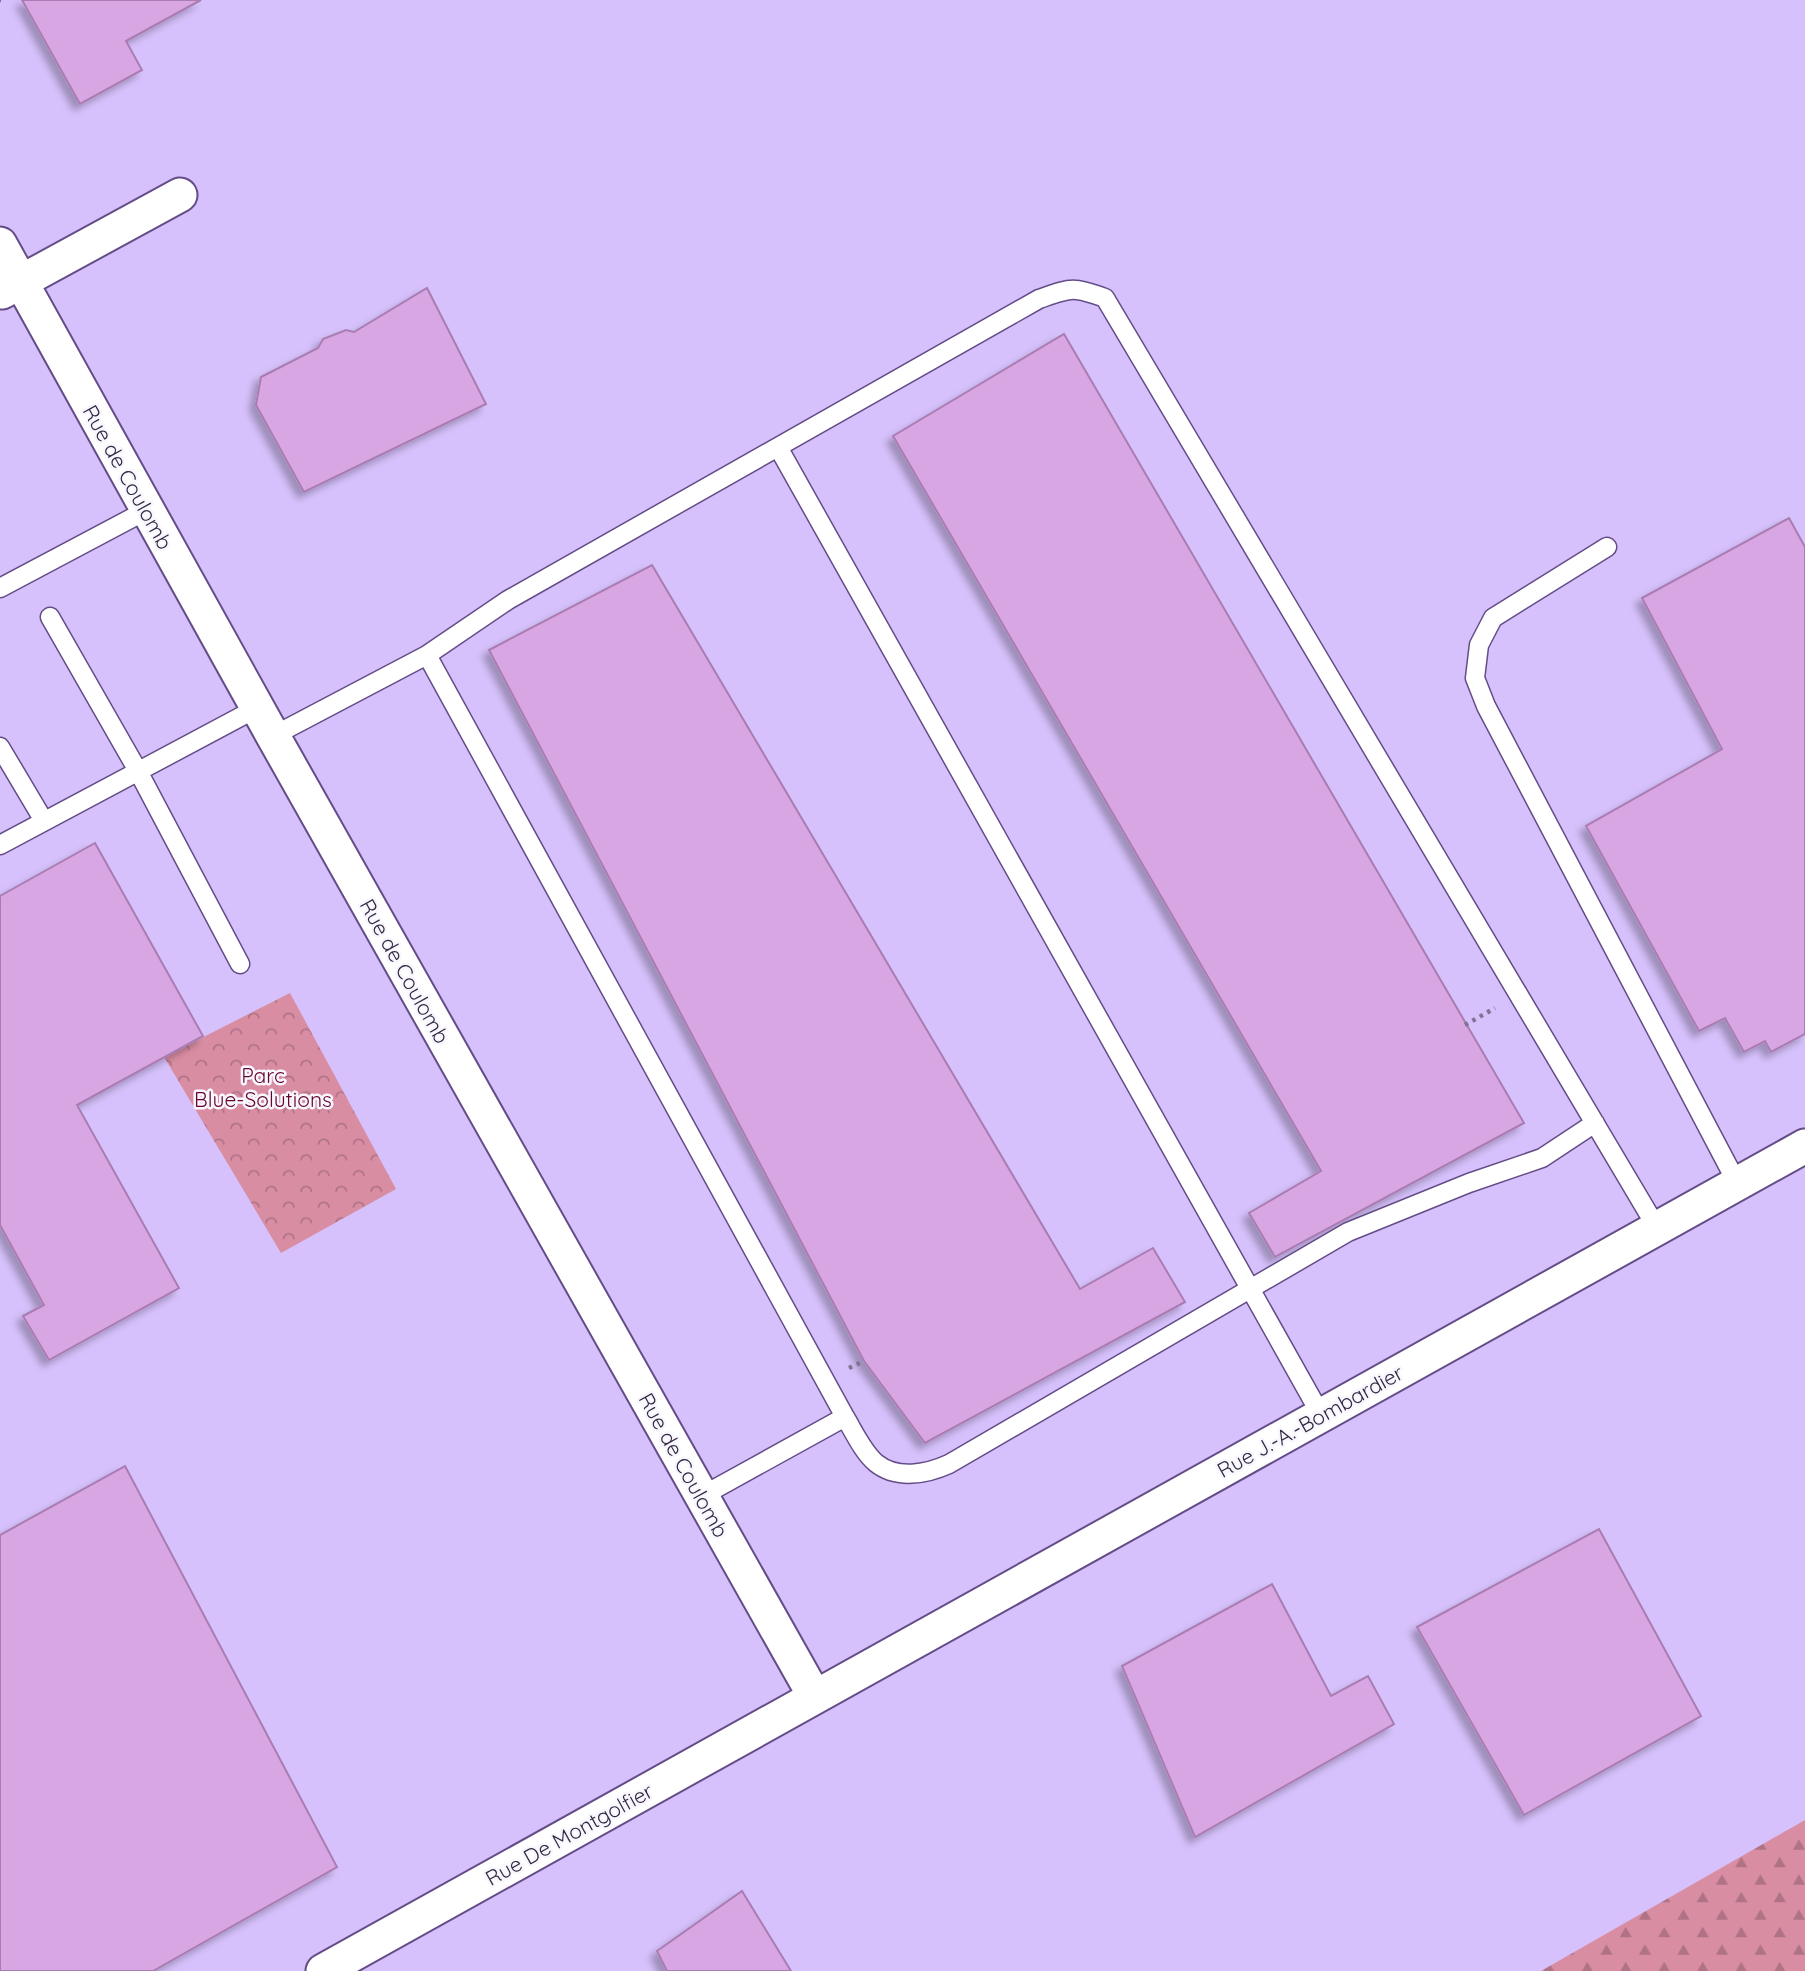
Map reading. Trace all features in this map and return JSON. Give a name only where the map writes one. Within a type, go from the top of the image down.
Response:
[{"type":"street","points":[[10,288],[180,195]]},
{"type":"street","name":"Rue de Coulomb","points":[[0,244],[10,288],[147,510],[815,1697]]},
{"type":"street","name":"Rue J.-A.-Bombardier","points":[[815,1697],[1805,1146]]},
{"type":"street","name":"Rue De Montgolfier","points":[[323,1971],[815,1697]]},
{"type":"lane","points":[[273,736],[427,655],[508,600],[1039,299],[1063,290],[1078,288],[1105,298],[1657,1228]]},
{"type":"lane","points":[[778,447],[1321,1415]]},
{"type":"lane","points":[[0,588],[147,510]]},
{"type":"lane","points":[[1606,547],[1493,618],[1479,645],[1475,678],[1486,706],[1737,1184]]},
{"type":"lane","points":[[50,617],[138,771],[240,964]]},
{"type":"lane","points":[[427,655],[845,1418],[877,1464],[894,1472],[932,1472],[949,1464],[1348,1232],[1469,1183],[1542,1158],[1595,1123]]},
{"type":"lane","points":[[0,845],[257,708]]},
{"type":"lane","points":[[0,747],[44,821]]},
{"type":"lane","points":[[702,1496],[845,1418]]},
{"type":"shaded area","points":[[0,0],[1805,0],[1805,1842],[1567,1971],[0,1971]]},
{"type":"green space","name":"Parc Blue-Solutions","points":[[290,993],[396,1189],[281,1253],[164,1057]]},
{"type":"green space","points":[[1805,1820],[1805,1971],[1541,1971]]},
{"type":"building","points":[[22,0],[201,0],[126,41],[142,70],[80,104]]},
{"type":"building","points":[[427,288],[486,404],[304,492],[256,405],[261,377],[318,348],[323,339],[346,330],[354,332]]},
{"type":"building","points":[[1064,334],[1524,1123],[1275,1257],[1249,1213],[1321,1171],[893,436]]},
{"type":"building","points":[[1789,518],[1805,547],[1805,1034],[1771,1052],[1765,1041],[1744,1052],[1725,1018],[1699,1031],[1586,826],[1722,749],[1642,598]]},
{"type":"building","points":[[652,565],[1080,1289],[1153,1248],[1185,1302],[925,1443],[864,1361],[489,650]]},
{"type":"building","points":[[95,843],[203,1036],[77,1105],[179,1288],[49,1360],[23,1316],[44,1305],[0,1225],[0,896]]},
{"type":"building","points":[[125,1466],[337,1867],[153,1971],[0,1971],[0,1535]]},
{"type":"building","points":[[1599,1529],[1701,1716],[1524,1815],[1417,1627]]},
{"type":"building","points":[[1272,1584],[1331,1696],[1368,1676],[1394,1724],[1195,1837],[1122,1666]]},
{"type":"building","points":[[742,1891],[791,1971],[667,1971],[657,1951]]}]
